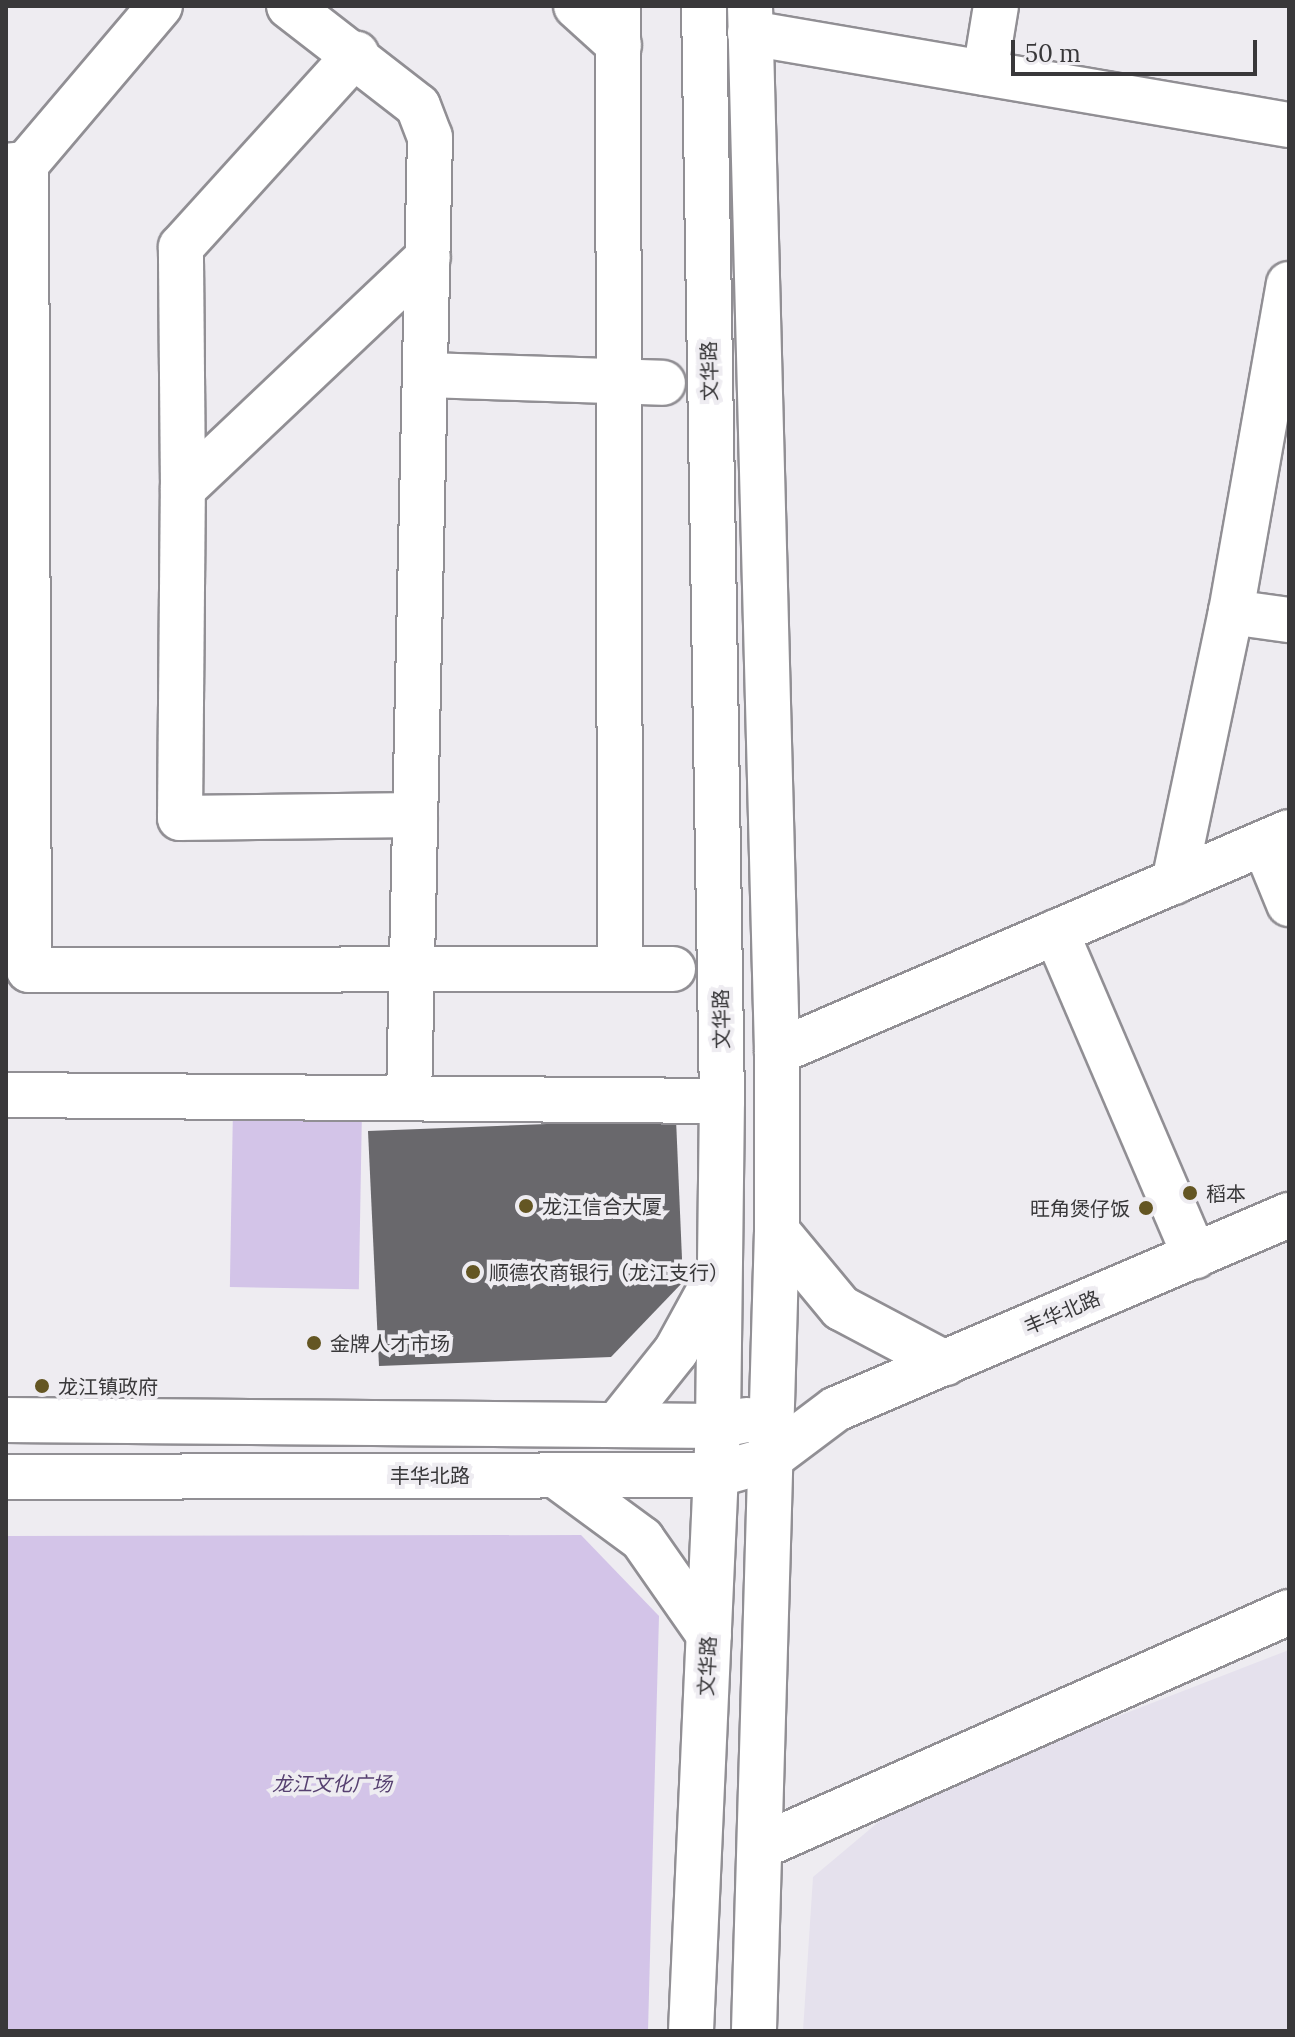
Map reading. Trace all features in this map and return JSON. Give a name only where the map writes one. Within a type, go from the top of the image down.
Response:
[{"type":"street","points":[[160,6],[16,165],[29,970],[673,969]]},
{"type":"street","points":[[289,6],[356,54],[418,106],[430,137],[409,1098]]},
{"type":"street","points":[[576,6],[618,25],[620,969]]},
{"type":"street","name":"文华路","points":[[691,2031],[718,1426],[722,1101],[704,6]]},
{"type":"street","points":[[985,73],[996,6]]},
{"type":"street","points":[[754,2031],[762,1846],[769,1416],[777,1231],[777,1052],[750,20],[985,73],[1289,125]]},
{"type":"street","points":[[356,54],[181,247],[183,489],[180,818],[415,815]]},
{"type":"street","points":[[183,489],[428,257]]},
{"type":"street","points":[[1174,882],[1231,612],[1270,503],[1289,284]]},
{"type":"street","points":[[426,375],[663,383]]},
{"type":"street","points":[[1231,612],[1289,620]]},
{"type":"street","points":[[777,1052],[1277,837],[1289,904]]},
{"type":"street","points":[[1056,932],[1195,1256]]},
{"type":"street","points":[[6,1095],[722,1101]]},
{"type":"street","name":"丰华北路","points":[[6,1477],[715,1475],[768,1460],[836,1409],[1289,1215]]},
{"type":"street","points":[[777,1231],[841,1308],[945,1363]]},
{"type":"street","points":[[617,1425],[676,1351],[720,1272]]},
{"type":"street","name":"丰华北路","points":[[6,1420],[718,1426],[769,1416],[836,1409]]},
{"type":"street","points":[[555,1475],[642,1539],[709,1635]]},
{"type":"street","points":[[762,1846],[1289,1612]]},
{"type":"shaded area","points":[[1289,1650],[1289,2031],[803,2031],[813,1877],[907,1798]]},
{"type":"green space","points":[[233,1107],[362,1109],[359,1289],[230,1287]]},
{"type":"green space","name":"龙江文化广场","points":[[581,1535],[659,1616],[648,2031],[6,2031],[6,1536]]},
{"type":"building","name":"龙江信合大厦","points":[[676,1119],[683,1282],[611,1357],[379,1366],[368,1131]]},
{"type":"place","name":"稻本","points":[[1190,1193]]},
{"type":"place","name":"龙江信合大厦","points":[[526,1206]]},
{"type":"place","name":"旺角煲仔饭","points":[[1146,1208]]},
{"type":"place","name":"顺德农商银行（龙江支行）","points":[[473,1272]]},
{"type":"place","name":"金牌人才市场","points":[[314,1343]]},
{"type":"place","name":"龙江镇政府","points":[[42,1386]]}]
